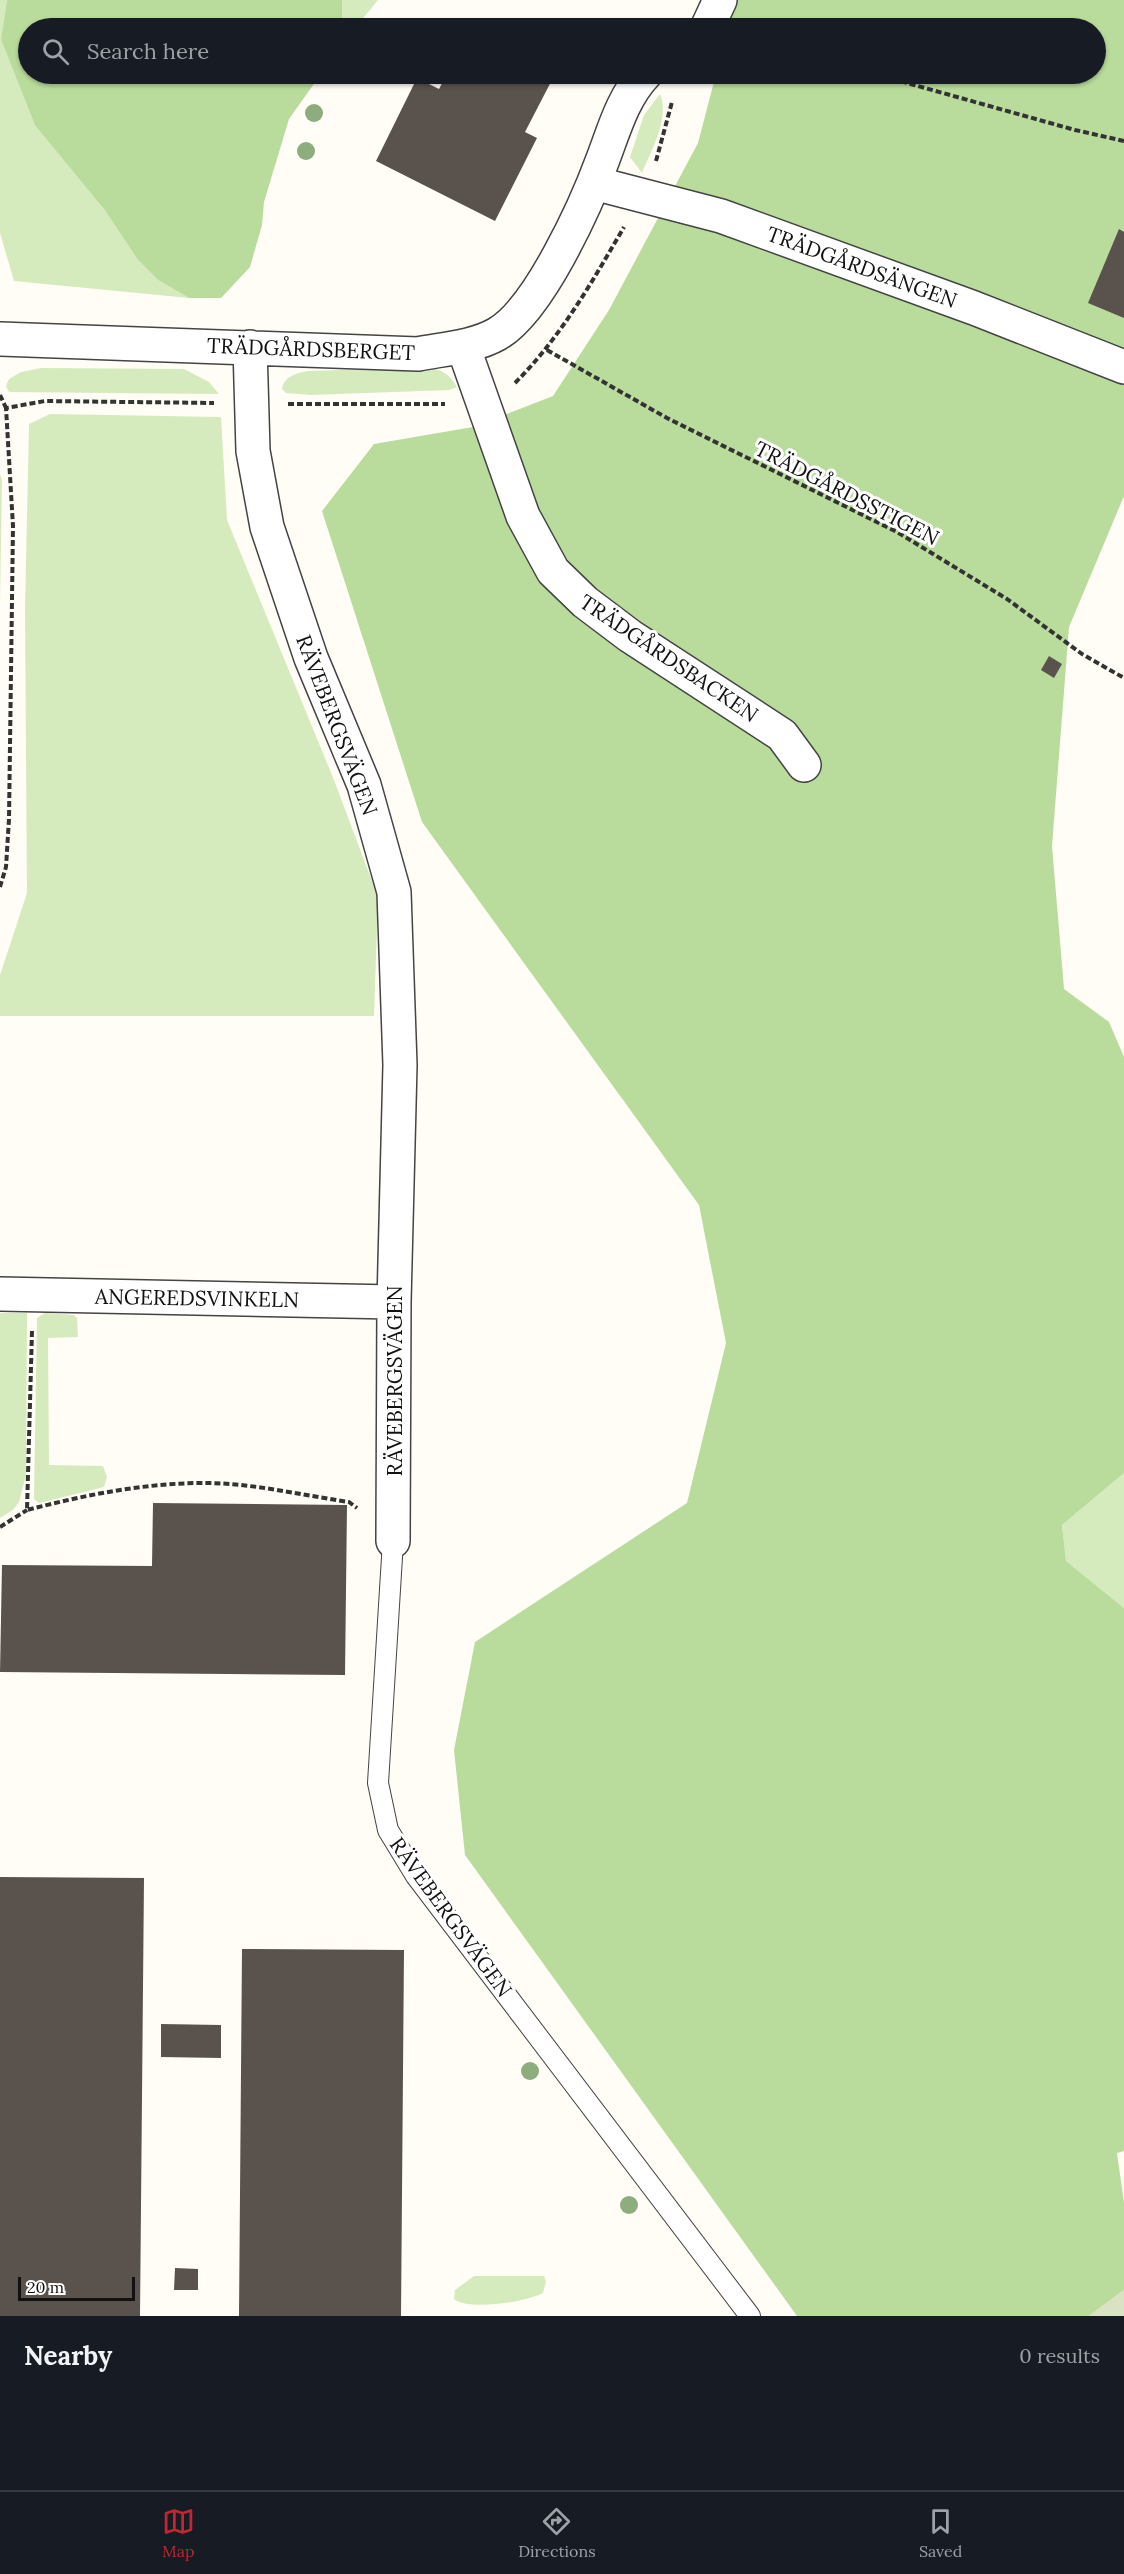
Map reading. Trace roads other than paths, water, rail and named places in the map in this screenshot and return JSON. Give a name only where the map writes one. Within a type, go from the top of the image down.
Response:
[{"type":"street","points":[[712,18],[720,0]]},
{"type":"street","name":"TRÄDGÅRDSBERGET","points":[[0,339],[418,354],[463,346],[498,334],[522,312],[558,258],[594,183],[627,99],[638,84]]},
{"type":"street","name":"TRÄDGÅRDSÄNGEN","points":[[594,183],[721,216],[974,308],[1124,367]]},
{"type":"street","name":"TRÄDGÅRDSBACKEN","points":[[463,346],[523,516],[553,571],[585,602],[630,636],[782,735],[804,765]]},
{"type":"street","name":"RÄVEBERGSVÄGEN","points":[[250,347],[253,452],[267,527],[311,658],[364,785],[394,892],[400,1065],[394,1302],[393,1537]]},
{"type":"street","name":"ANGEREDSVINKELN","points":[[0,1294],[394,1302]]},
{"type":"lane","name":"RÄVEBERGSVÄGEN","points":[[393,1537],[378,1783],[388,1830],[416,1876],[750,2316]]}]
